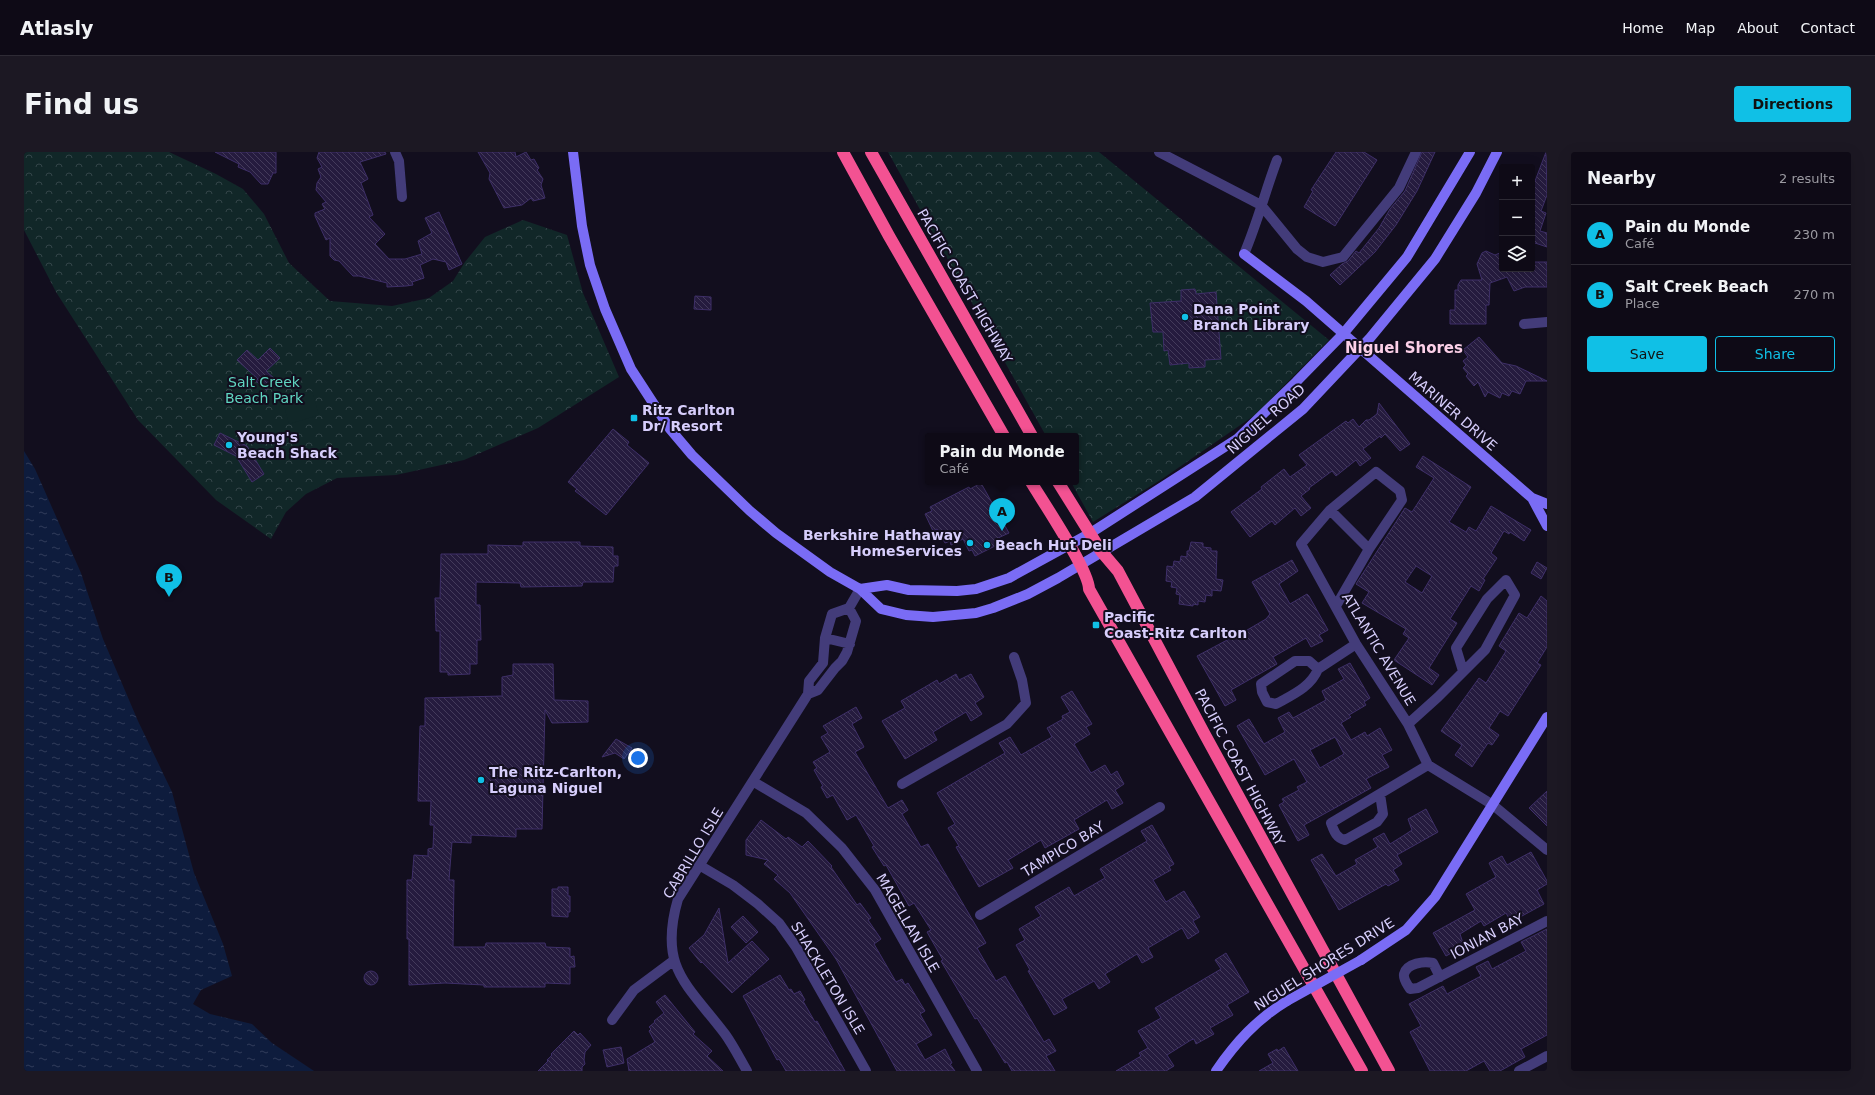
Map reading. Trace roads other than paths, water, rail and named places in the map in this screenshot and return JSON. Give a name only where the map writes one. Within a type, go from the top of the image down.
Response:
[{"type":"highway","points":[[843,152],[889,236],[1002,433]]},
{"type":"highway","name":"PACIFIC COAST HIGHWAY","points":[[871,152],[1030,433]]},
{"type":"highway","points":[[1033,485],[1080,565],[1089,584],[1089,589],[1362,1071]]},
{"type":"highway","name":"PACIFIC COAST HIGHWAY","points":[[1060,485],[1089,534],[1118,571],[1208,740],[1389,1071]]},
{"type":"street","points":[[395,152],[400,161],[402,197]]},
{"type":"street","name":"NIGUEL ROAD","points":[[573,152],[582,226],[590,265],[604,309],[631,369],[670,429],[692,455],[732,496],[776,533],[830,572],[860,589],[881,608],[906,615],[933,617],[976,613],[994,608],[1028,594],[1080,565],[1101,551],[1195,497],[1302,409],[1360,348],[1436,259],[1476,193],[1497,152]]},
{"type":"street","points":[[1159,152],[1261,205],[1297,249],[1307,257],[1323,262],[1343,256],[1399,188],[1416,152]]},
{"type":"street","name":"NIGUEL ROAD","points":[[860,589],[887,585],[909,590],[934,592],[976,589],[1009,578],[1089,534],[1236,439],[1296,382],[1343,334],[1407,257],[1470,152]]},
{"type":"street","name":"MARINER DRIVE","points":[[1277,160],[1261,205],[1253,234],[1244,254],[1306,301],[1532,498],[1547,504]]},
{"type":"street","points":[[1524,324],[1547,322]]},
{"type":"street","name":"ATLANTIC AVENUE","points":[[1369,549],[1402,500],[1402,495],[1376,472],[1330,510],[1301,544],[1356,644],[1408,724],[1428,765]]},
{"type":"street","name":"MARINER DRIVE","points":[[1532,498],[1547,526]]},
{"type":"street","points":[[1330,510],[1369,549],[1336,606]]},
{"type":"street","points":[[1408,724],[1438,697],[1464,671],[1485,650],[1515,595],[1506,580],[1487,599],[1456,648],[1464,671]]},
{"type":"street","points":[[835,668],[823,663],[825,638],[832,614],[849,608],[860,589]]},
{"type":"street","name":"CABRILLO ISLE","points":[[808,694],[818,690],[842,661],[850,644],[856,621],[849,608]]},
{"type":"street","points":[[825,638],[850,644]]},
{"type":"street","points":[[1318,669],[1309,661],[1295,661],[1261,684],[1262,692],[1267,702],[1276,704],[1302,689],[1315,677],[1318,669],[1356,644]]},
{"type":"street","points":[[902,784],[1007,724],[1019,713],[1026,703],[1022,680],[1014,657]]},
{"type":"street","name":"CABRILLO ISLE","points":[[747,1071],[726,1035],[687,987],[674,961],[671,943],[672,920],[678,899],[754,782],[808,694],[809,681],[823,663]]},
{"type":"street","name":"NIGUEL SHORES DRIVE","points":[[1216,1071],[1230,1050],[1250,1028],[1272,1010],[1361,960],[1406,930],[1436,897],[1547,717]]},
{"type":"street","points":[[1380,794],[1383,814],[1377,822],[1345,840],[1340,839],[1335,833],[1332,823],[1380,794],[1428,765],[1493,805],[1547,850]]},
{"type":"street","name":"MAGELLAN ISLE","points":[[754,782],[806,813],[842,848],[875,890],[977,1071]]},
{"type":"street","name":"TAMPICO BAY","points":[[980,915],[1160,807]]},
{"type":"street","name":"SHACKLETON ISLE","points":[[699,865],[733,885],[758,904],[778,923],[796,947],[866,1071]]},
{"type":"street","name":"IONIAN BAY","points":[[1440,977],[1547,921]]},
{"type":"street","points":[[612,1020],[634,990],[674,961]]},
{"type":"street","points":[[1520,1071],[1547,1056]]},
{"type":"water","points":[[24,451],[35,469],[81,573],[103,639],[138,721],[172,792],[194,873],[223,944],[232,976],[201,990],[193,1004],[210,1014],[252,1024],[272,1043],[314,1071],[24,1071]]},
{"type":"place","name":"Dana Point Branch Library","points":[[1185,317]]},
{"type":"place","name":"Ritz Carlton Dr/ Resort","points":[[634,418]]},
{"type":"place","name":"Young's Beach Shack","points":[[229,445]]},
{"type":"place","name":"Pain du Monde","points":[[1002,531]]},
{"type":"place","name":"Berkshire Hathaway HomeServices","points":[[970,543]]},
{"type":"place","name":"Beach Hut Deli","points":[[987,545]]},
{"type":"place","name":"Salt Creek Beach","points":[[169,597]]},
{"type":"place","name":"Pacific Coast-Ritz Carlton","points":[[1096,625]]},
{"type":"place","name":"The Ritz-Carlton, Laguna Niguel","points":[[481,780]]},
{"type":"district","name":"Niguel Shores","points":[[1404,348]]},
{"type":"park label","name":"Salt Creek Beach Park","points":[[264,390]]}]
